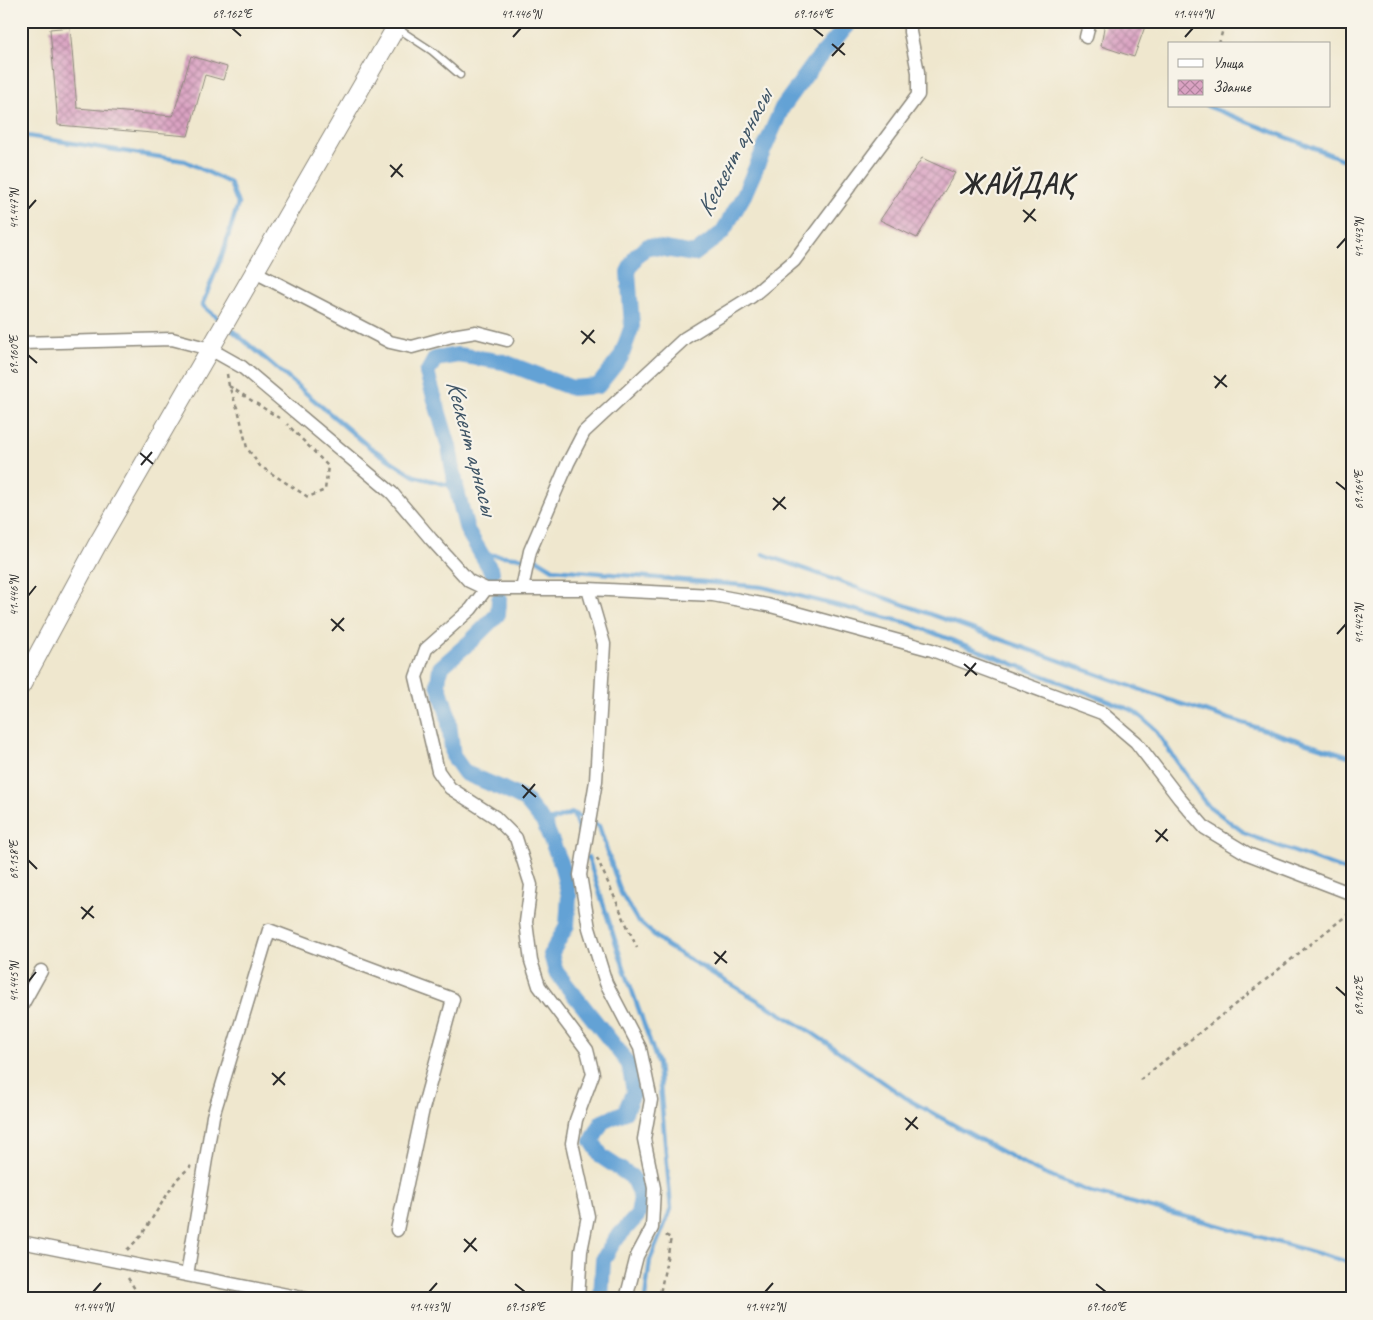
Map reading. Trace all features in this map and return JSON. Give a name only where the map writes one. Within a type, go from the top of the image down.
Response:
[{"type":"main road","points":[[21,686],[97,545],[397,24]]},
{"type":"street","points":[[522,589],[528,557],[568,463],[584,432],[685,338],[751,297],[794,261],[918,96],[918,72],[910,32],[910,21]]},
{"type":"street","points":[[1086,37],[1090,21]]},
{"type":"street","points":[[255,272],[390,342],[412,347],[452,336],[476,332],[507,340]]},
{"type":"street","points":[[21,343],[172,339],[210,349],[242,367],[392,493],[469,581],[486,589],[588,590],[713,595],[767,605],[932,650],[1102,713],[1136,742],[1179,798],[1205,828],[1248,854],[1352,894]]},
{"type":"street","points":[[486,589],[471,609],[426,649],[416,677],[438,771],[450,788],[495,817],[516,838],[531,885],[526,922],[531,961],[539,986],[587,1050],[593,1074],[576,1120],[572,1143],[588,1216],[581,1251],[578,1299]]},
{"type":"street","points":[[588,590],[604,644],[596,781],[580,876],[589,928],[606,983],[640,1048],[651,1100],[644,1139],[654,1188],[652,1228],[637,1256],[626,1299]]},
{"type":"street","points":[[188,1275],[213,1116],[269,930],[453,999],[422,1109],[397,1230]]},
{"type":"street","points":[[21,1007],[41,971]]},
{"type":"street","points":[[21,1242],[303,1298]]},
{"type":"lane","points":[[397,24],[460,75]]},
{"type":"path","points":[[1220,42],[1225,21]]},
{"type":"path","points":[[225,358],[228,386],[239,413],[247,448],[260,466],[308,497],[325,490],[328,466],[282,420],[228,386]]},
{"type":"path","points":[[587,836],[637,948]]},
{"type":"path","points":[[1140,1080],[1352,911]]},
{"type":"path","points":[[138,1299],[138,1294],[116,1261],[142,1236],[177,1179],[207,1152]]},
{"type":"path","points":[[652,1228],[671,1238],[659,1299]]},
{"type":"building","points":[[1105,21],[1147,21],[1134,57],[1101,46]]},
{"type":"building","points":[[70,27],[77,108],[173,116],[191,56],[227,67],[223,80],[205,75],[188,136],[58,125],[50,29]]},
{"type":"building","points":[[922,158],[955,173],[917,238],[880,220]]},
{"type":"waterway","name":"Кескент арнасы","points":[[492,572],[467,530],[456,487],[449,447],[427,373],[435,359],[458,355],[504,362],[572,388],[598,386],[621,357],[632,326],[628,272],[636,256],[648,246],[694,254],[722,233],[744,195],[782,108],[816,61],[851,21]]},
{"type":"waterway","points":[[1212,108],[1352,163]]},
{"type":"waterway","points":[[21,135],[185,161],[230,183],[238,204],[223,253],[202,305],[221,321]]},
{"type":"waterway","points":[[227,326],[368,446],[414,476],[456,487]]},
{"type":"waterway","points":[[481,554],[537,559],[553,569],[763,587],[908,623],[1134,711],[1153,727],[1206,804],[1246,834],[1352,873]]},
{"type":"waterway","points":[[763,554],[1175,702],[1352,757]]},
{"type":"waterway","name":"Кескент арнасы","points":[[499,599],[498,614],[440,668],[438,684],[448,715],[453,756],[465,773],[525,800],[544,823],[561,863],[569,896],[567,925],[551,954],[556,972],[629,1064],[634,1091],[625,1112],[602,1122],[592,1141],[602,1157],[632,1177],[641,1197],[638,1215],[614,1241],[603,1260],[601,1299]]},
{"type":"waterway","points":[[573,813],[582,840]]},
{"type":"waterway","points":[[544,823],[573,813],[599,826],[621,893],[637,920],[667,946],[811,1032],[909,1100],[1037,1171],[1090,1192],[1352,1263]]},
{"type":"waterway","points":[[588,857],[658,1064],[671,1209],[650,1260],[645,1299]]},
{"type":"district","name":"ЖАЙДАҚ","points":[[1017,183]]}]
